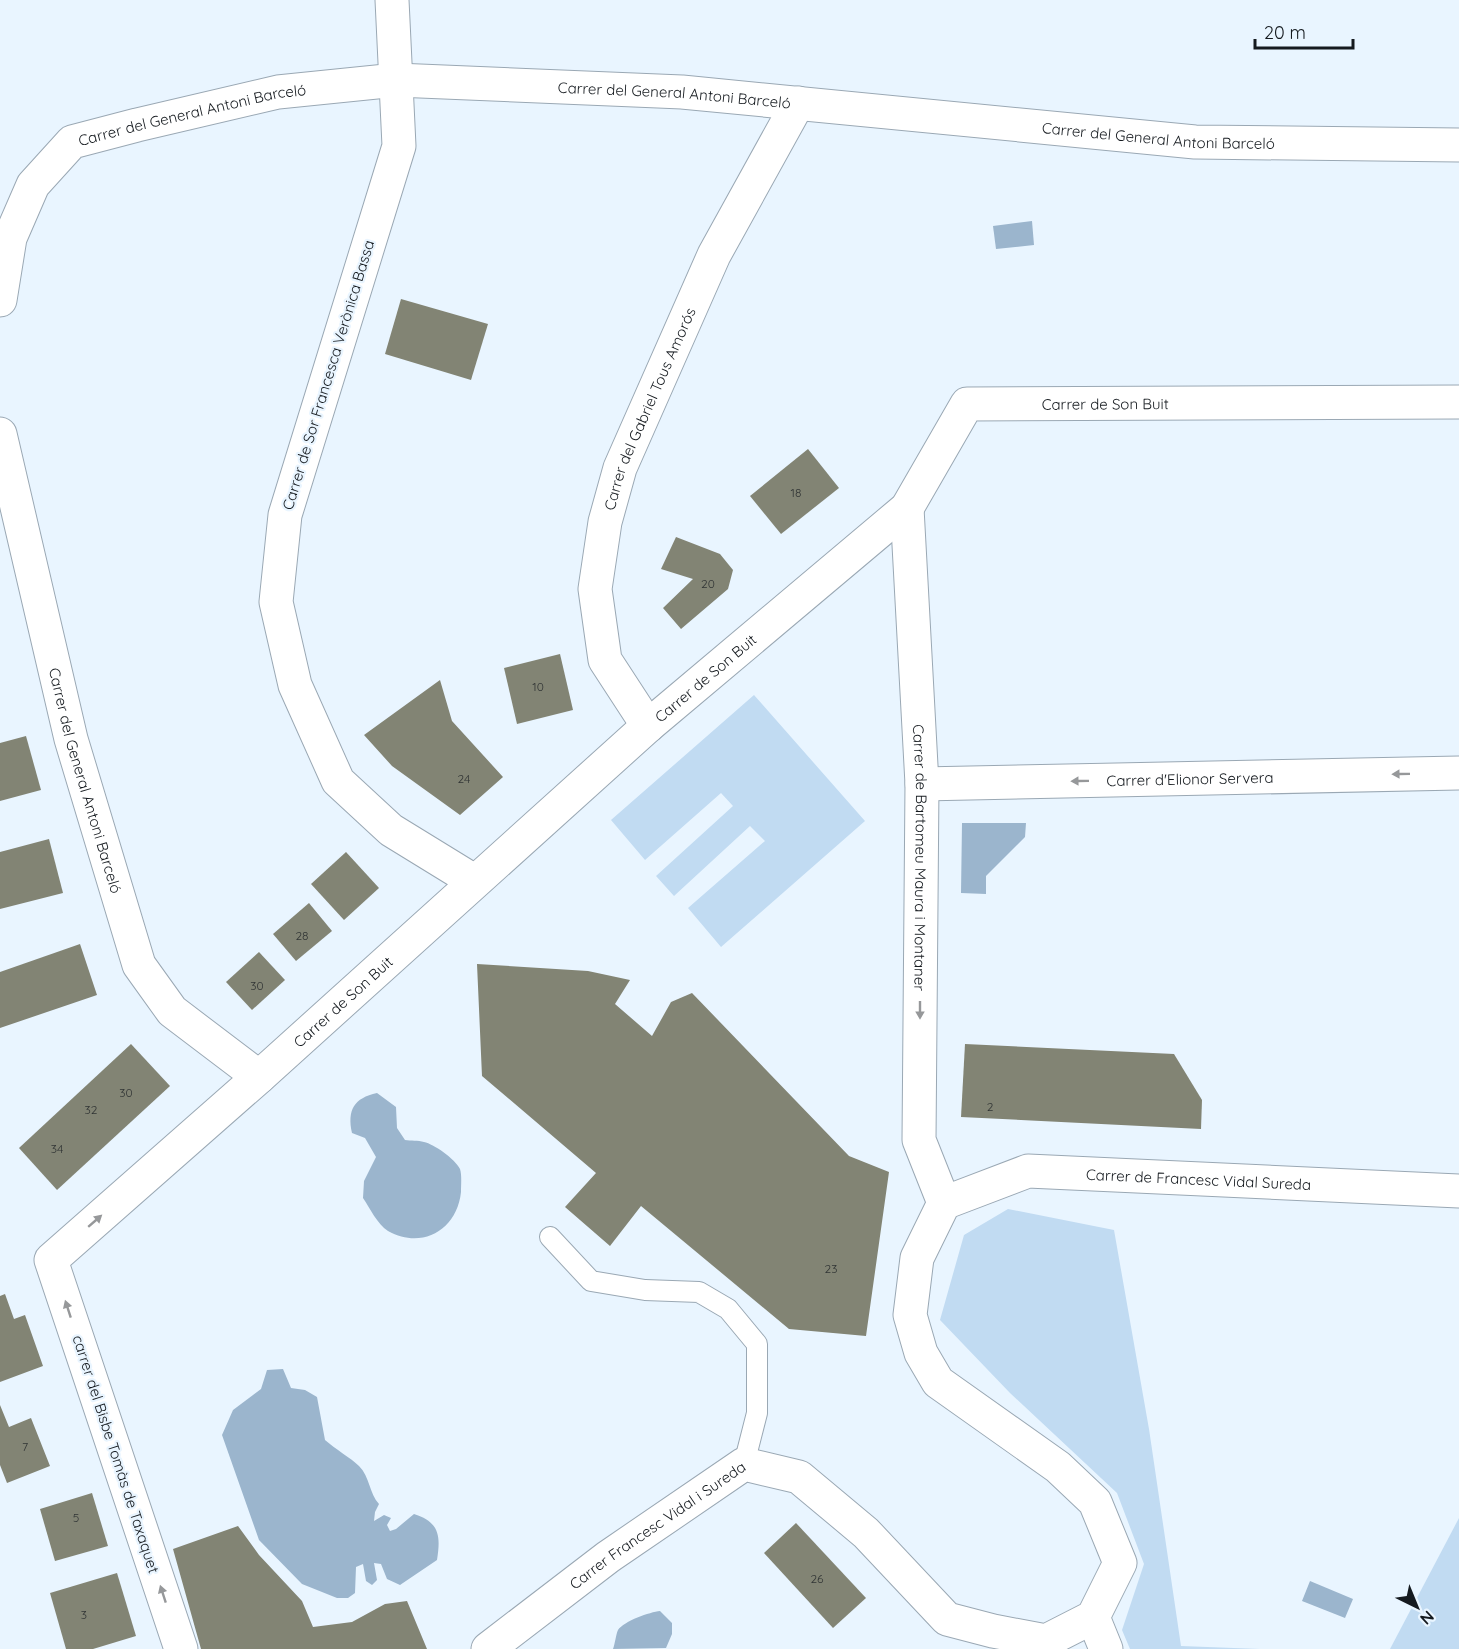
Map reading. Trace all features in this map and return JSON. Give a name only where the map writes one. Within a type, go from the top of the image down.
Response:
[{"type":"street","name":"Carrer de Sor Francesca Verònica Bassa","points":[[392,0],[399,146],[285,515],[276,602],[295,685],[338,781],[391,830],[474,881]]},
{"type":"street","name":"Carrer del General Antoni Barceló","points":[[0,300],[10,238],[33,185],[72,142],[278,93],[396,80],[682,92],[1195,142],[1459,145]]},
{"type":"street","name":"Carrer del Gabriel Tous Amorós","points":[[648,726],[605,660],[595,589],[605,522],[620,468],[714,255],[798,103]]},
{"type":"street","name":"Carrer de Son Buit","points":[[51,1260],[260,1077],[648,726],[907,508],[967,404],[1459,402]]},
{"type":"street","name":"Carrer del General Antoni Barceló","points":[[0,434],[71,739],[139,965],[172,1011],[260,1077]]},
{"type":"street","name":"Carrer de Bartomeu Maura i Montaner","points":[[907,508],[922,784],[919,1140],[944,1203]]},
{"type":"street","name":"Carrer d'Elionor Servera","points":[[922,784],[1459,773]]},
{"type":"street","name":"Carrer de Francesc Vidal Sureda","points":[[944,1203],[1028,1171],[1459,1191]]},
{"type":"street","points":[[944,1203],[917,1258],[910,1314],[921,1353],[938,1382],[1058,1467],[1095,1502],[1120,1563],[1093,1617],[1106,1649]]},
{"type":"street","name":"carrer del Bisbe Tomàs de Taxaquet","points":[[51,1260],[182,1649]]},
{"type":"street","name":"Carrer Francesc Vidal i Sureda","points":[[488,1649],[608,1557],[744,1464],[799,1477],[866,1533],[947,1619],[1046,1641],[1093,1617]]},
{"type":"lane","points":[[550,1237],[591,1281],[645,1290],[699,1292],[728,1309],[757,1344],[757,1413],[744,1464]]},
{"type":"shaded area","points":[[1032,221],[1034,245],[996,249],[993,226]]},
{"type":"shaded area","points":[[754,695],[865,821],[721,947],[688,908],[765,841],[750,826],[674,896],[656,876],[733,806],[721,793],[645,860],[611,820]]},
{"type":"shaded area","points":[[962,823],[1026,823],[1025,837],[986,876],[986,894],[961,893]]},
{"type":"shaded area","points":[[377,1093],[396,1107],[397,1128],[405,1140],[428,1143],[449,1157],[460,1169],[461,1192],[458,1205],[453,1217],[436,1233],[413,1238],[388,1231],[377,1220],[363,1198],[364,1181],[376,1157],[365,1138],[352,1133],[351,1118],[354,1106],[358,1102]]},
{"type":"shaded area","points":[[1008,1209],[1114,1230],[1149,1429],[1181,1646],[1260,1649],[1130,1649],[1122,1630],[1144,1564],[1117,1493],[1010,1393],[940,1320],[964,1235]]},
{"type":"shaded area","points":[[283,1369],[291,1388],[305,1390],[317,1397],[325,1440],[363,1470],[379,1504],[374,1521],[384,1515],[391,1518],[387,1525],[390,1531],[396,1529],[414,1514],[433,1525],[439,1543],[437,1560],[400,1585],[387,1579],[381,1564],[374,1563],[377,1580],[372,1585],[366,1581],[363,1564],[356,1567],[355,1593],[348,1598],[337,1598],[302,1584],[259,1540],[222,1435],[233,1410],[261,1389],[267,1370]]},
{"type":"shaded area","points":[[1459,1518],[1459,1649],[1390,1649]]},
{"type":"shaded area","points":[[1310,1581],[1353,1599],[1345,1618],[1302,1601]]},
{"type":"shaded area","points":[[660,1611],[672,1623],[672,1634],[666,1648],[613,1649],[617,1632],[621,1627],[650,1613]]},
{"type":"building","points":[[401,299],[488,324],[471,380],[385,354]]},
{"type":"building","points":[[808,449],[839,488],[781,534],[750,496]]},
{"type":"building","points":[[676,537],[720,554],[733,570],[728,589],[681,629],[663,608],[693,579],[661,569]]},
{"type":"building","points":[[560,654],[573,710],[517,724],[504,668]]},
{"type":"building","points":[[440,680],[452,721],[503,777],[460,815],[392,766],[364,735]]},
{"type":"building","points":[[26,736],[41,790],[0,801],[0,743]]},
{"type":"building","points":[[49,839],[63,893],[0,909],[0,852]]},
{"type":"building","points":[[346,852],[379,888],[344,920],[311,884]]},
{"type":"building","points":[[309,903],[332,931],[296,961],[273,934]]},
{"type":"building","points":[[80,944],[97,995],[0,1028],[0,972]]},
{"type":"building","points":[[259,952],[285,980],[252,1010],[226,982]]},
{"type":"building","points":[[477,964],[588,971],[630,980],[615,1004],[652,1036],[671,1002],[692,993],[849,1156],[889,1172],[866,1336],[789,1329],[641,1206],[610,1246],[565,1207],[596,1173],[482,1076]]},
{"type":"building","points":[[131,1044],[170,1086],[57,1190],[19,1148]]},
{"type":"building","points":[[965,1044],[1174,1054],[1202,1100],[1201,1129],[961,1117]]},
{"type":"building","points":[[5,1294],[14,1319],[25,1315],[43,1366],[0,1382],[0,1296]]},
{"type":"building","points":[[0,1405],[9,1427],[31,1418],[50,1466],[7,1483],[0,1465]]},
{"type":"building","points":[[92,1493],[108,1546],[55,1561],[40,1509]]},
{"type":"building","points":[[796,1523],[866,1598],[833,1628],[764,1553]]},
{"type":"building","points":[[238,1526],[259,1555],[302,1601],[313,1627],[352,1622],[385,1604],[407,1601],[427,1649],[201,1649],[173,1549]]},
{"type":"building","points":[[117,1573],[136,1636],[93,1649],[66,1649],[50,1593]]}]
